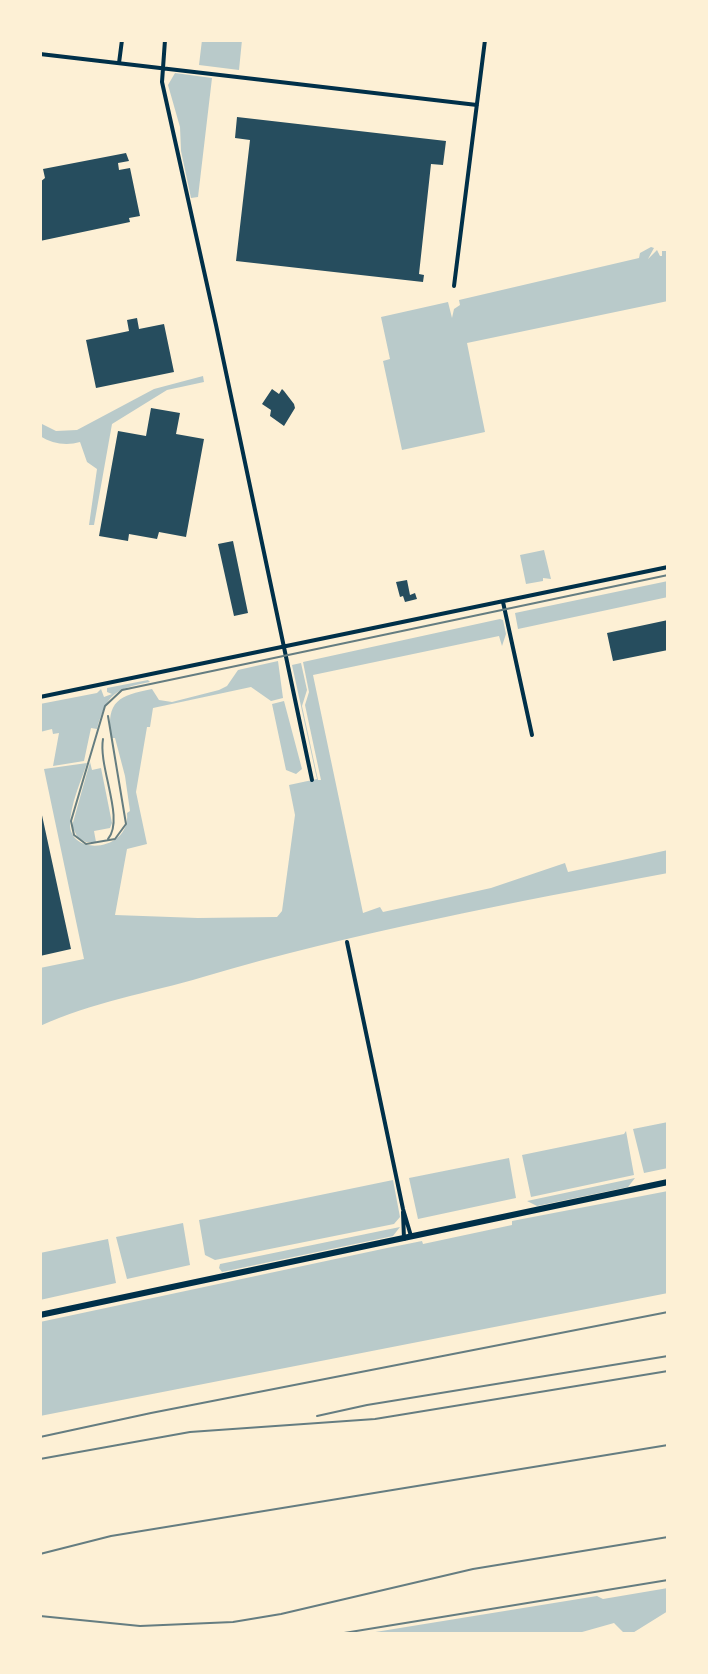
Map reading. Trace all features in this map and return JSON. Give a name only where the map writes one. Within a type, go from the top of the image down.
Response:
[{"type":"main road","points":[[40,1315],[668,1182]]},
{"type":"street","points":[[119,63],[122,40]]},
{"type":"street","points":[[165,40],[161,81],[312,780]]},
{"type":"street","points":[[454,286],[485,40]]},
{"type":"street","points":[[40,54],[477,105]]},
{"type":"street","points":[[40,697],[668,567]]},
{"type":"street","points":[[503,602],[532,735]]},
{"type":"street","points":[[347,942],[408,1238]]},
{"type":"shaded area","points":[[202,40],[242,40],[239,70],[199,65]]},
{"type":"shaded area","points":[[175,73],[212,78],[198,197],[191,198],[181,151],[180,127],[168,85]]},
{"type":"shaded area","points":[[654,248],[648,259],[657,250],[660,256],[662,251],[668,251],[668,301],[467,343],[485,432],[402,450],[383,361],[390,359],[381,317],[448,302],[452,318],[454,309],[460,305],[459,300],[639,258],[640,253]]},
{"type":"shaded area","points":[[203,376],[204,382],[167,390],[112,424],[94,525],[89,525],[97,469],[87,462],[80,442],[60,444],[45,439],[40,436],[40,423],[56,431],[77,430],[154,389]]},
{"type":"shaded area","points":[[544,550],[551,579],[543,578],[543,581],[526,584],[520,555]]},
{"type":"shaded area","points":[[668,581],[668,597],[518,629],[515,613]]},
{"type":"shaded area","points":[[503,620],[506,634],[502,646],[499,636],[313,675],[363,913],[380,907],[383,912],[491,888],[565,863],[568,872],[668,850],[668,873],[434,919],[318,946],[100,1004],[40,1026],[40,968],[84,959],[44,769],[87,763],[72,809],[70,825],[73,835],[80,842],[100,845],[120,835],[130,811],[125,776],[115,738],[111,738],[111,715],[117,702],[131,694],[152,689],[159,700],[172,702],[219,690],[227,686],[238,670],[278,661],[283,698],[271,701],[251,687],[153,708],[136,792],[147,844],[127,849],[115,915],[277,917],[282,911],[295,815],[289,785],[317,779],[292,665],[301,663],[307,690],[302,706],[318,780],[321,780],[305,705],[309,692],[303,662]]},
{"type":"shaded area","points":[[150,682],[120,690],[109,700],[97,729],[91,728],[84,761],[53,766],[59,733],[53,734],[52,729],[40,732],[40,704],[97,693],[101,689],[104,697],[112,694],[107,692],[107,688]]},
{"type":"shaded area","points":[[284,701],[302,769],[296,774],[286,770],[272,704]]},
{"type":"shaded area","points":[[90,762],[92,770],[101,768],[112,823],[110,828],[94,831],[96,842],[78,838],[72,826]]},
{"type":"shaded area","points":[[668,1122],[668,1168],[644,1173],[633,1129]]},
{"type":"shaded area","points":[[626,1131],[634,1175],[531,1197],[522,1155],[624,1134]]},
{"type":"shaded area","points":[[509,1158],[516,1198],[418,1219],[409,1178]]},
{"type":"shaded area","points":[[635,1178],[628,1187],[537,1206],[527,1201]]},
{"type":"shaded area","points":[[393,1180],[400,1217],[394,1224],[215,1260],[205,1255],[199,1220]]},
{"type":"shaded area","points":[[668,1191],[668,1293],[40,1416],[40,1322],[387,1248],[422,1241],[423,1244],[512,1225],[512,1221]]},
{"type":"shaded area","points":[[183,1223],[190,1265],[127,1279],[116,1237]]},
{"type":"shaded area","points":[[400,1227],[393,1236],[222,1272],[219,1268],[220,1264]]},
{"type":"shaded area","points":[[108,1239],[116,1283],[40,1300],[40,1253]]},
{"type":"shaded area","points":[[668,1588],[668,1611],[631,1634],[625,1634],[614,1623],[575,1634],[363,1634],[597,1596],[603,1599]]},
{"type":"building","points":[[237,117],[446,141],[443,165],[431,164],[419,274],[424,275],[423,282],[236,261],[250,140],[235,138]]},
{"type":"building","points":[[126,153],[129,161],[118,163],[119,170],[130,168],[140,216],[129,218],[130,222],[40,241],[40,182],[45,178],[43,169]]},
{"type":"building","points":[[137,318],[139,329],[164,324],[174,372],[96,388],[86,340],[129,331],[127,320]]},
{"type":"building","points":[[272,389],[279,394],[282,389],[294,404],[295,408],[284,426],[270,416],[271,410],[262,404]]},
{"type":"building","points":[[151,408],[180,413],[176,434],[204,439],[186,537],[159,532],[157,539],[129,534],[128,541],[99,536],[118,431],[146,436]]},
{"type":"building","points":[[233,541],[248,613],[234,616],[218,544]]},
{"type":"building","points":[[407,580],[410,595],[415,593],[417,599],[405,602],[403,596],[400,597],[396,582]]},
{"type":"building","points":[[668,620],[668,650],[613,661],[607,633]]},
{"type":"building","points":[[40,806],[71,949],[40,956]]},
{"type":"tram line","points":[[108,716],[126,824],[115,839],[86,844],[74,835],[71,821],[105,706],[122,690],[668,575]]},
{"type":"tram line","points":[[103,739],[102,751],[114,819],[108,839]]},
{"type":"railway","points":[[40,1437],[668,1312]]},
{"type":"railway","points":[[317,1416],[367,1405],[668,1356]]},
{"type":"railway","points":[[40,1459],[190,1432],[375,1419],[668,1371]]},
{"type":"railway","points":[[40,1554],[111,1536],[668,1445]]},
{"type":"railway","points":[[40,1616],[140,1626],[233,1622],[281,1614],[473,1569],[668,1537]]},
{"type":"railway","points":[[338,1634],[668,1580]]}]
